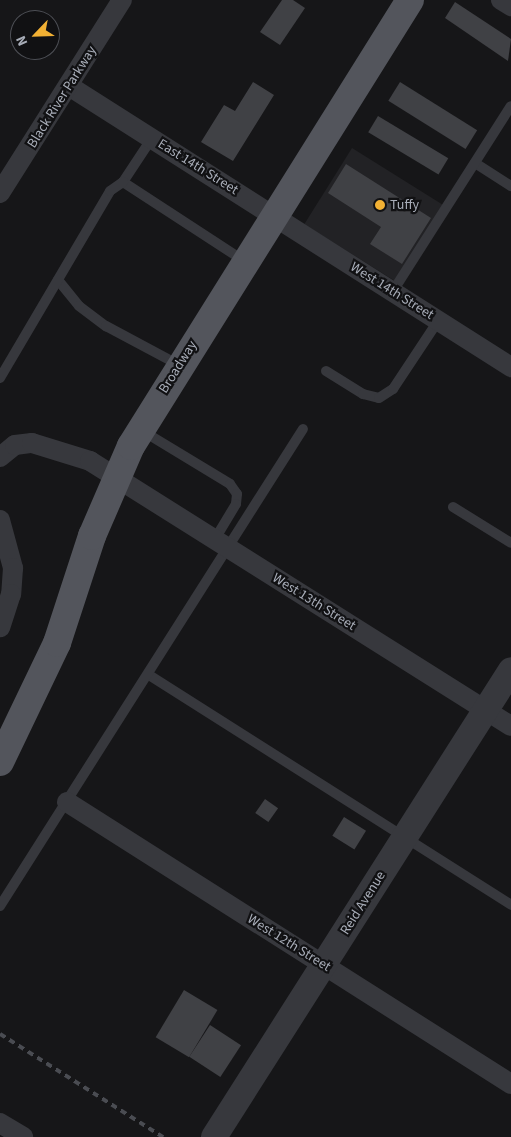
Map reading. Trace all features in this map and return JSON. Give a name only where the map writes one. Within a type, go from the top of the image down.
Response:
[{"type":"main road","name":"Broadway","points":[[0,762],[57,643],[92,536],[117,477],[140,430],[179,365],[410,0]]},
{"type":"street","name":"Black River Parkway","points":[[0,193],[122,0]]},
{"type":"street","points":[[501,0],[511,6]]},
{"type":"street","name":"East 14th Street","points":[[69,86],[273,216]]},
{"type":"street","name":"West 14th Street","points":[[273,216],[511,367]]},
{"type":"street","name":"West 13th Street","points":[[0,457],[15,445],[42,444],[90,461],[511,726]]},
{"type":"street","points":[[0,520],[13,568],[11,594],[0,627]]},
{"type":"street","name":"Reid Avenue","points":[[214,1137],[511,670]]},
{"type":"street","name":"West 12th Street","points":[[68,802],[511,1084]]},
{"type":"street","points":[[0,1123],[23,1137]]},
{"type":"lane","points":[[393,292],[511,106]]},
{"type":"lane","points":[[0,378],[110,191],[124,182],[152,138]]},
{"type":"lane","points":[[475,162],[511,186]]},
{"type":"lane","points":[[124,182],[244,262]]},
{"type":"lane","points":[[58,280],[80,306],[106,326],[179,365]]},
{"type":"lane","points":[[326,371],[363,394],[379,398],[393,389],[438,321]]},
{"type":"lane","points":[[0,906],[149,674],[222,543],[303,429]]},
{"type":"lane","points":[[140,430],[230,484],[237,494],[236,504],[222,543]]},
{"type":"lane","points":[[453,507],[511,543]]},
{"type":"lane","points":[[149,674],[511,905]]},
{"type":"shaded area","points":[[352,148],[443,205],[395,281],[304,224]]},
{"type":"building","points":[[282,0],[293,0],[305,8],[280,45],[260,32]]},
{"type":"building","points":[[455,2],[511,39],[508,61],[445,18]]},
{"type":"building","points":[[253,82],[274,95],[233,161],[201,142],[224,105],[235,111]]},
{"type":"building","points":[[400,82],[477,130],[466,149],[388,101]]},
{"type":"building","points":[[378,116],[448,158],[439,175],[368,132]]},
{"type":"building","name":"Tuffy","points":[[346,164],[431,218],[402,264],[370,244],[381,227],[328,193]]},
{"type":"building","points":[[265,799],[278,808],[268,822],[255,813]]},
{"type":"building","points":[[344,817],[366,831],[354,849],[332,836]]},
{"type":"building","points":[[184,990],[217,1010],[189,1057],[156,1037]]},
{"type":"building","points":[[210,1025],[241,1045],[220,1077],[189,1057]]},
{"type":"railway","points":[[0,1034],[163,1137]]},
{"type":"place","name":"Tuffy","points":[[380,205]]}]
